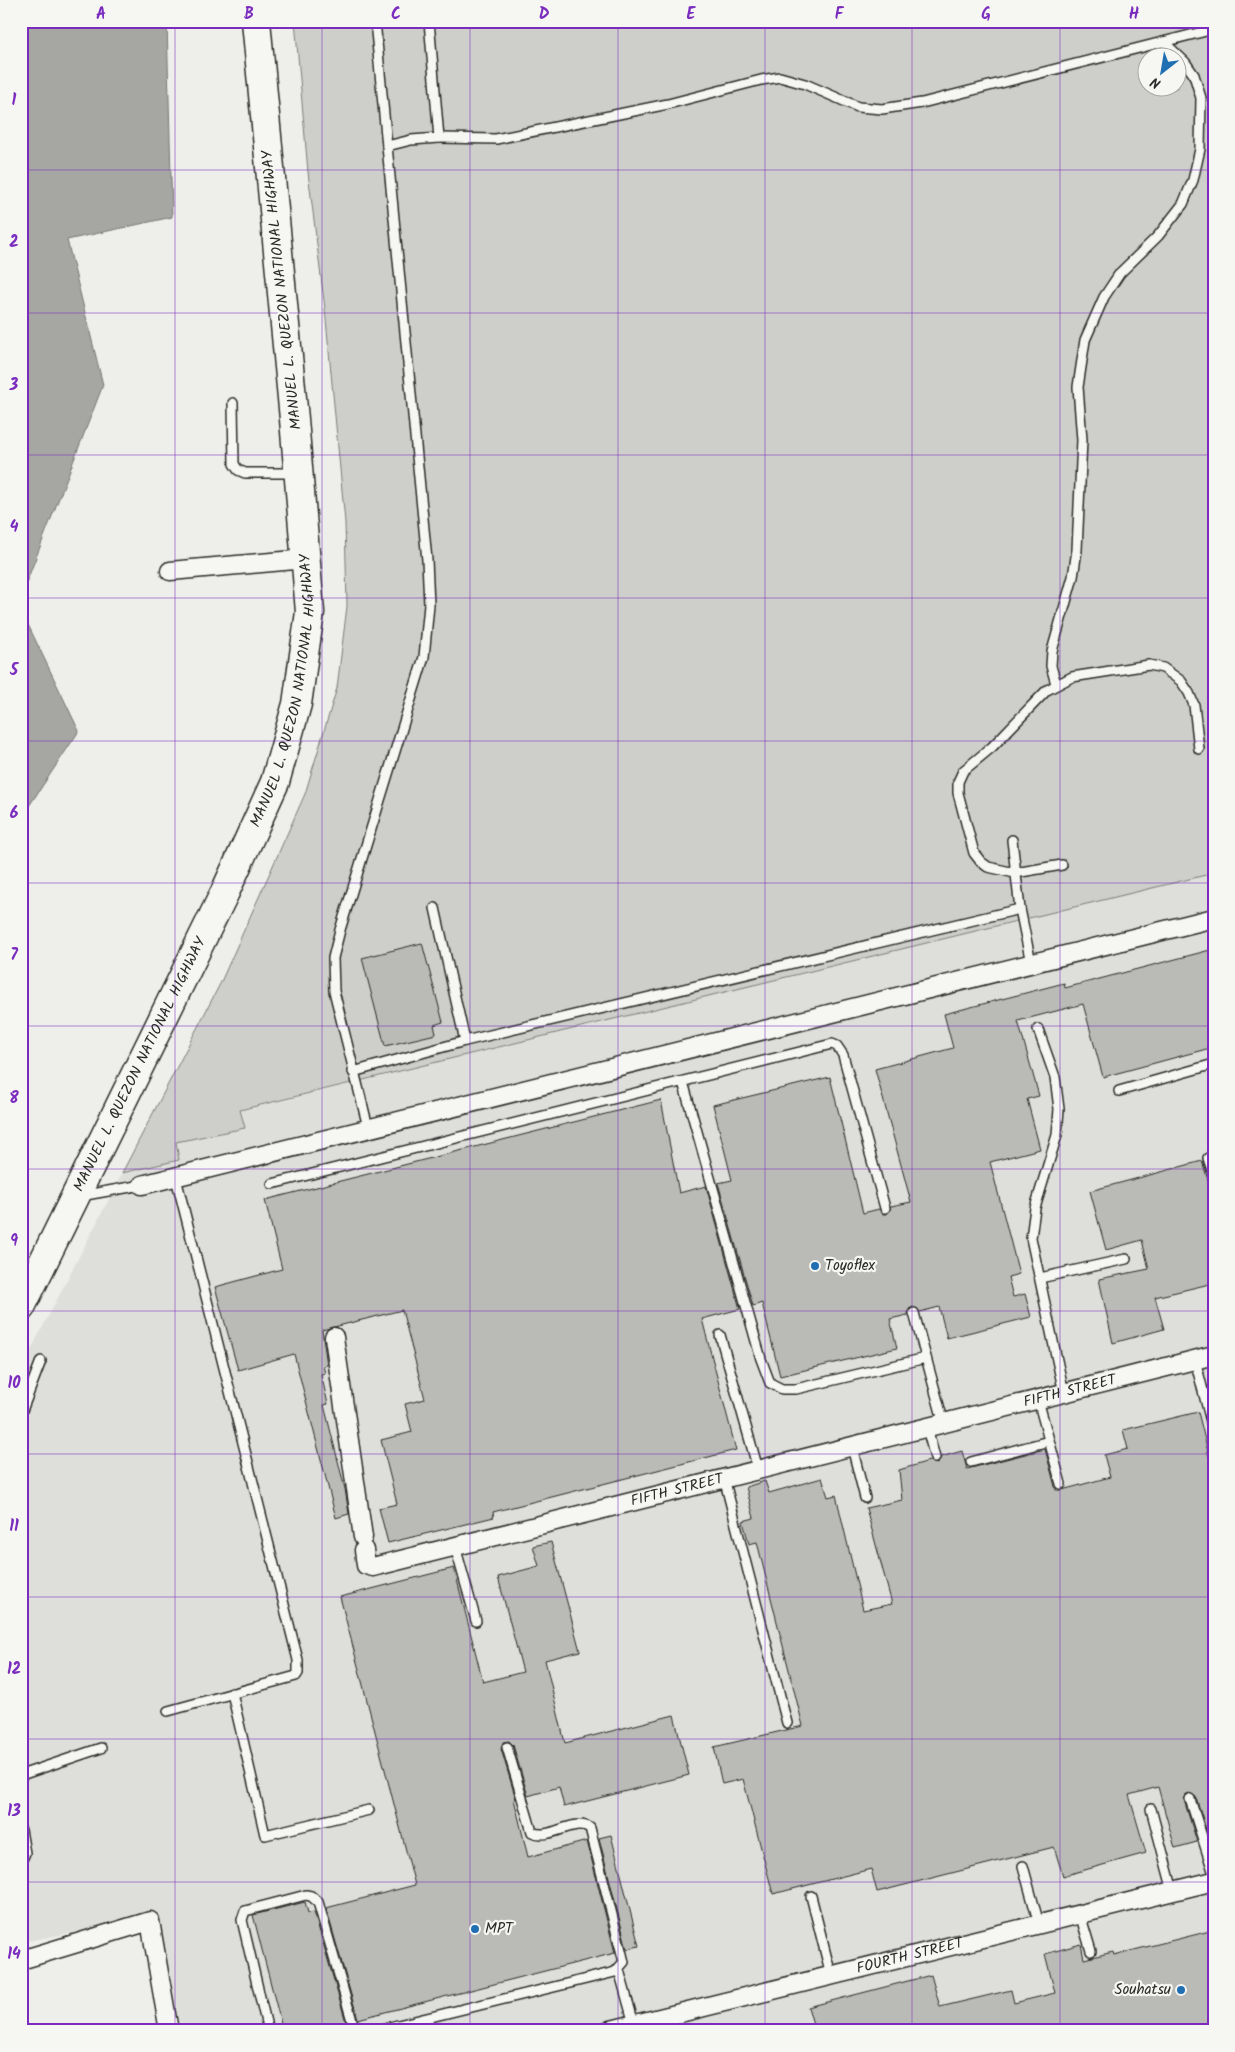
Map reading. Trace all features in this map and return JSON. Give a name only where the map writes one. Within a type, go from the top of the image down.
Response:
[{"type":"main road","name":"MANUEL L. QUEZON NATIONAL HIGHWAY","points":[[21,1307],[225,892],[275,782],[297,704],[309,621],[306,558],[256,21]]},
{"type":"street","points":[[170,571],[306,558]]},
{"type":"street","points":[[142,1185],[176,1178],[368,1127],[1214,918]]},
{"type":"street","name":"FIFTH STREET","points":[[334,1337],[366,1566],[370,1567],[1214,1355]]},
{"type":"street","name":"FOURTH STREET","points":[[607,2031],[1214,1881]]},
{"type":"street","points":[[21,1960],[150,1921],[170,2031]]},
{"type":"lane","points":[[368,1127],[334,992],[333,958],[424,657],[429,605],[421,489],[375,21]]},
{"type":"lane","points":[[429,21],[439,138]]},
{"type":"lane","points":[[387,146],[439,138],[496,139],[668,104],[761,80],[780,77],[805,84],[858,107],[882,109],[922,103],[1214,29]]},
{"type":"lane","points":[[1056,684],[1051,666],[1052,652],[1073,577],[1077,550],[1082,440],[1078,387],[1085,340],[1104,297],[1120,273],[1158,236],[1183,204],[1193,180],[1200,149],[1201,98],[1194,75],[1185,62],[1164,42]]},
{"type":"lane","points":[[233,403],[234,464],[238,470],[245,473],[299,473]]},
{"type":"lane","points":[[1062,865],[1015,873],[988,867],[974,853],[958,793],[958,782],[963,771],[992,747],[1029,706],[1056,684],[1072,676],[1149,664],[1163,668],[1181,681],[1189,693],[1194,705],[1199,750]]},
{"type":"lane","points":[[1012,840],[1016,858],[1015,873],[1020,910],[1032,963]]},
{"type":"lane","points":[[435,908],[466,1041]]},
{"type":"lane","points":[[353,1072],[466,1041],[1020,910]]},
{"type":"lane","points":[[1038,1029],[1055,1077],[1059,1108],[1057,1135],[1035,1208],[1031,1238],[1064,1393]]},
{"type":"lane","points":[[272,1184],[826,1045],[837,1046],[843,1055],[885,1208]]},
{"type":"lane","points":[[1119,1092],[1214,1064]]},
{"type":"lane","points":[[683,1082],[761,1359],[770,1383],[782,1389],[796,1389],[926,1358]]},
{"type":"lane","points":[[1208,1158],[1214,1176]]},
{"type":"lane","points":[[168,1711],[296,1676],[298,1673],[298,1660],[176,1178]]},
{"type":"lane","points":[[75,1197],[142,1185]]},
{"type":"lane","points":[[1040,1278],[1126,1259]]},
{"type":"lane","points":[[914,1313],[926,1358],[936,1426],[935,1458]]},
{"type":"lane","points":[[720,1335],[758,1470]]},
{"type":"lane","points":[[1196,1360],[1214,1433]]},
{"type":"lane","points":[[21,1413],[41,1362]]},
{"type":"lane","points":[[1038,1400],[1061,1484]]},
{"type":"lane","points":[[970,1462],[1049,1441]]},
{"type":"lane","points":[[852,1447],[864,1498]]},
{"type":"lane","points":[[724,1478],[786,1724]]},
{"type":"lane","points":[[455,1546],[476,1621]]},
{"type":"lane","points":[[232,1693],[265,1835],[369,1810]]},
{"type":"lane","points":[[373,2031],[399,2028],[619,1970],[624,1962],[590,1828],[582,1825],[540,1835],[532,1832],[507,1747]]},
{"type":"lane","points":[[21,1775],[101,1748]]},
{"type":"lane","points":[[1190,1798],[1214,1874]]},
{"type":"lane","points":[[1151,1809],[1173,1891]]},
{"type":"lane","points":[[21,1830],[25,1853],[21,1862]]},
{"type":"lane","points":[[1023,1866],[1039,1924]]},
{"type":"lane","points":[[268,2031],[242,1920],[243,1913],[306,1895],[311,1896],[318,1902],[355,2031]]},
{"type":"lane","points":[[811,1896],[832,1975]]},
{"type":"lane","points":[[1080,1914],[1091,1951]]},
{"type":"lane","points":[[619,1970],[634,2024]]},
{"type":"path","points":[[21,2021],[24,2031]]},
{"type":"shaded area","points":[[21,21],[167,21],[172,217],[67,240],[103,385],[21,596]]},
{"type":"shaded area","points":[[295,21],[1214,21],[1214,873],[240,1110],[245,1128],[176,1142],[179,1160],[122,1173],[220,984],[305,794],[337,688],[347,606],[345,522],[325,309],[308,172]]},
{"type":"shaded area","points":[[1214,21],[1214,854],[196,1097],[203,1137],[244,1128],[239,1111],[1214,873],[1214,2031],[179,2031],[155,1918],[21,1942],[21,1369],[220,984],[305,794],[337,688],[347,606],[345,522],[325,309],[308,172]]},
{"type":"shaded area","points":[[21,610],[79,731],[21,818]]},
{"type":"building","points":[[422,943],[443,1022],[434,1025],[436,1034],[385,1046],[362,958]]},
{"type":"building","points":[[1214,949],[1214,1047],[1103,1077],[1083,1004],[1018,1021],[1039,1096],[1027,1099],[1040,1149],[990,1162],[1019,1274],[1008,1277],[1013,1297],[1025,1294],[1031,1317],[947,1338],[939,1307],[920,1312],[913,1307],[909,1309],[908,1315],[890,1319],[897,1348],[780,1376],[762,1303],[753,1306],[718,1183],[732,1180],[713,1105],[830,1077],[863,1213],[879,1209],[883,1214],[887,1214],[891,1206],[911,1202],[875,1069],[953,1048],[944,1014],[1064,983],[1065,988]]},
{"type":"building","points":[[661,1100],[679,1193],[706,1186],[740,1309],[702,1319],[736,1450],[493,1512],[494,1517],[388,1543],[379,1508],[397,1504],[381,1440],[412,1432],[405,1404],[425,1399],[402,1310],[322,1330],[327,1365],[323,1366],[325,1373],[321,1374],[328,1404],[324,1405],[345,1489],[349,1514],[336,1518],[294,1354],[238,1370],[215,1287],[282,1269],[265,1200]]},
{"type":"building","points":[[1202,1161],[1214,1199],[1214,1283],[1155,1297],[1164,1329],[1113,1343],[1099,1279],[1149,1269],[1142,1240],[1106,1250],[1090,1191]]},
{"type":"building","points":[[1198,1412],[1214,1476],[1214,1838],[1209,1839],[1196,1797],[1189,1793],[1185,1795],[1184,1800],[1197,1842],[1175,1848],[1158,1787],[1129,1795],[1146,1853],[1063,1876],[1054,1847],[877,1892],[871,1869],[773,1894],[743,1779],[722,1784],[714,1747],[803,1726],[757,1542],[749,1544],[743,1521],[754,1518],[746,1487],[765,1481],[769,1493],[822,1478],[828,1497],[836,1495],[863,1610],[892,1604],[866,1508],[902,1500],[899,1470],[929,1461],[937,1464],[941,1457],[962,1451],[967,1469],[1045,1449],[1056,1490],[1062,1490],[1110,1477],[1104,1455],[1128,1449],[1123,1430]]},
{"type":"building","points":[[551,1542],[580,1651],[545,1660],[565,1743],[674,1715],[689,1775],[564,1807],[559,1787],[528,1796],[513,1745],[509,1741],[503,1742],[501,1749],[516,1799],[514,1799],[528,1857],[587,1841],[615,1953],[358,2019],[326,1908],[415,1885],[340,1597],[454,1568],[483,1682],[523,1672],[498,1577],[539,1566],[533,1546]]},
{"type":"building","points":[[611,1835],[639,1946],[627,1949],[599,1838]]},
{"type":"building","points":[[305,1902],[308,1913],[314,1912],[346,2022],[337,2025],[339,2031],[283,2031],[253,1915]]},
{"type":"building","points":[[1214,1930],[1214,2031],[815,2031],[808,2007],[931,1975],[940,2007],[1011,1990],[1014,2003],[1055,1993],[1045,1954],[1081,1944],[1084,1959],[1113,1952],[1114,1955]]},
{"type":"place","name":"Toyoflex","points":[[815,1266]]},
{"type":"place","name":"MPT","points":[[475,1929]]},
{"type":"place","name":"Souhatsu","points":[[1181,1990]]}]
